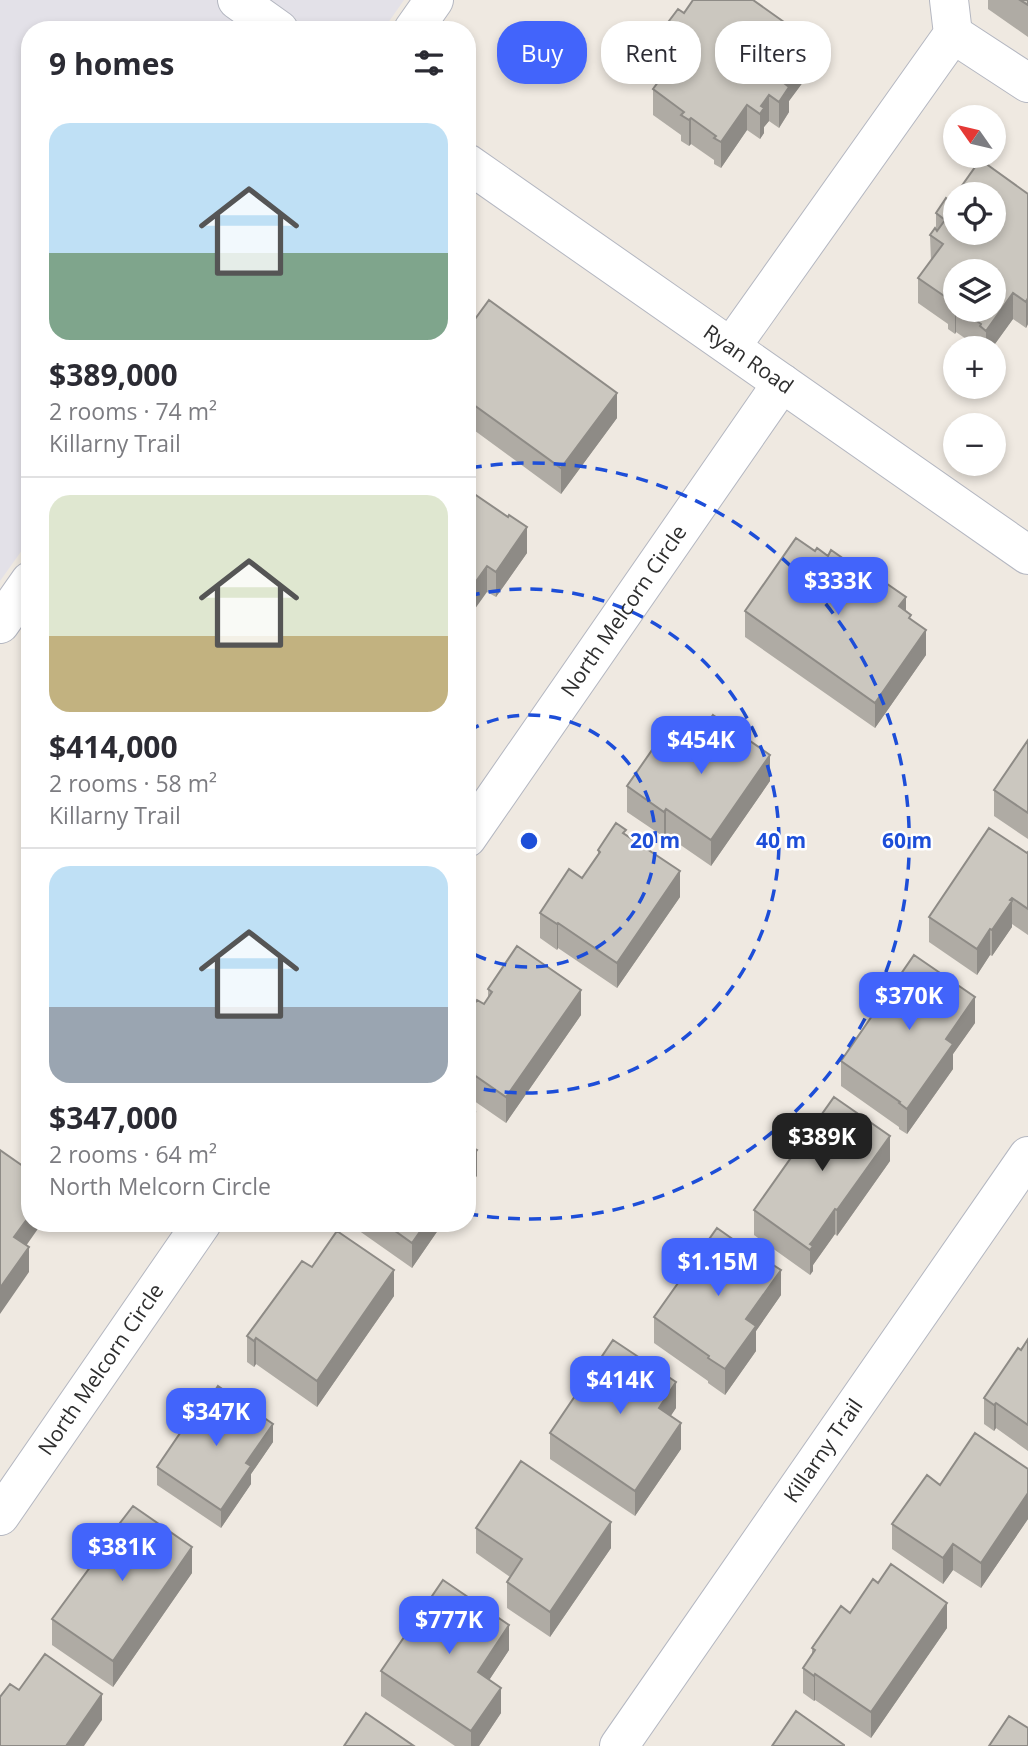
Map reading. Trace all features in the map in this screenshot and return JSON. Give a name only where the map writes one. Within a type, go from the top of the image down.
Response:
[{"type":"street","points":[[237,0],[266,21]]},
{"type":"street","points":[[419,21],[434,0]]},
{"type":"street","points":[[731,347],[951,17],[1028,83]]},
{"type":"street","name":"Ryan Road","points":[[476,169],[1028,555]]},
{"type":"street","name":"North Melcorn Circle","points":[[476,825],[782,383]]},
{"type":"street","points":[[0,624],[21,594]]},
{"type":"street","name":"Killarny Trail","points":[[619,1746],[1028,1156]]},
{"type":"street","name":"North Melcorn Circle","points":[[0,1516],[196,1232]]},
{"type":"shaded area","points":[[0,0],[404,0],[389,21],[21,21],[21,552],[0,581]]},
{"type":"building","points":[[693,0],[753,0],[783,21],[715,21],[715,84],[785,84],[789,87],[779,102],[769,95],[761,106],[764,108],[760,114],[747,105],[721,142],[691,118],[689,120],[681,115],[684,112],[653,89],[657,84],[701,84],[701,21],[669,21],[678,9],[684,13]]},
{"type":"building","points":[[974,168],[992,168],[1028,194],[1026,302],[1013,293],[1006,303],[1006,259],[943,259],[943,295],[918,278],[943,244],[1006,245],[1006,182],[964,182]]},
{"type":"building","points":[[943,202],[943,218],[936,213]]},
{"type":"building","points":[[943,223],[943,244],[930,235],[935,228],[937,231]]},
{"type":"building","points":[[489,300],[617,393],[561,468],[476,407],[476,318]]},
{"type":"building","points":[[978,322],[992,322],[986,331]]},
{"type":"building","points":[[476,495],[527,527],[496,572],[487,566],[476,581]]},
{"type":"building","points":[[796,538],[828,556],[831,550],[864,573],[867,570],[906,597],[899,606],[911,615],[909,618],[926,630],[875,703],[745,611]]},
{"type":"building","points":[[713,715],[770,755],[711,840],[627,786],[659,740],[680,754],[700,726],[703,729]]},
{"type":"building","points":[[1028,740],[1028,813],[994,790]]},
{"type":"building","points":[[616,823],[626,830],[623,833],[680,871],[617,963],[540,913],[569,869],[582,878]]},
{"type":"building","points":[[989,828],[1028,852],[1028,909],[1012,898],[977,949],[929,917]]},
{"type":"building","points":[[517,946],[581,990],[506,1097],[476,1076],[476,1002],[484,1004],[492,992],[488,989]]},
{"type":"building","points":[[914,955],[975,997],[946,1039],[953,1044],[907,1109],[841,1061]]},
{"type":"building","points":[[834,1097],[890,1136],[810,1244],[813,1246],[810,1250],[754,1210]]},
{"type":"building","points":[[0,1150],[21,1165],[21,1227],[14,1237],[29,1247],[0,1288]]},
{"type":"building","points":[[717,1228],[772,1267],[773,1265],[781,1270],[746,1319],[756,1326],[725,1369],[654,1317]]},
{"type":"building","points":[[338,1232],[394,1270],[317,1381],[256,1338],[254,1341],[247,1336],[302,1261],[312,1267]]},
{"type":"building","points":[[397,1232],[420,1232],[412,1243]]},
{"type":"building","points":[[1028,1339],[1028,1425],[984,1398],[1018,1348],[1021,1350]]},
{"type":"building","points":[[613,1340],[676,1382],[659,1408],[681,1423],[635,1491],[550,1433]]},
{"type":"building","points":[[218,1386],[273,1424],[246,1463],[251,1466],[221,1510],[157,1467],[187,1423],[191,1426]]},
{"type":"building","points":[[975,1433],[1028,1469],[1028,1493],[981,1563],[953,1544],[943,1558],[892,1524],[927,1475],[940,1485]]},
{"type":"building","points":[[521,1461],[611,1522],[550,1612],[507,1582],[522,1559],[476,1528]]},
{"type":"building","points":[[133,1506],[192,1547],[113,1661],[52,1619]]},
{"type":"building","points":[[891,1564],[947,1603],[871,1712],[803,1668],[815,1650],[812,1648],[841,1606],[850,1613],[873,1579],[878,1583]]},
{"type":"building","points":[[443,1580],[509,1625],[478,1672],[501,1688],[471,1731],[381,1671]]},
{"type":"building","points":[[45,1654],[102,1694],[66,1746],[0,1746],[0,1697],[10,1684],[19,1690]]},
{"type":"building","points":[[796,1711],[844,1745],[844,1746],[772,1746]]},
{"type":"building","points":[[366,1713],[414,1746],[344,1746]]},
{"type":"building","points":[[1009,1716],[1028,1728],[1028,1746],[989,1746]]}]
